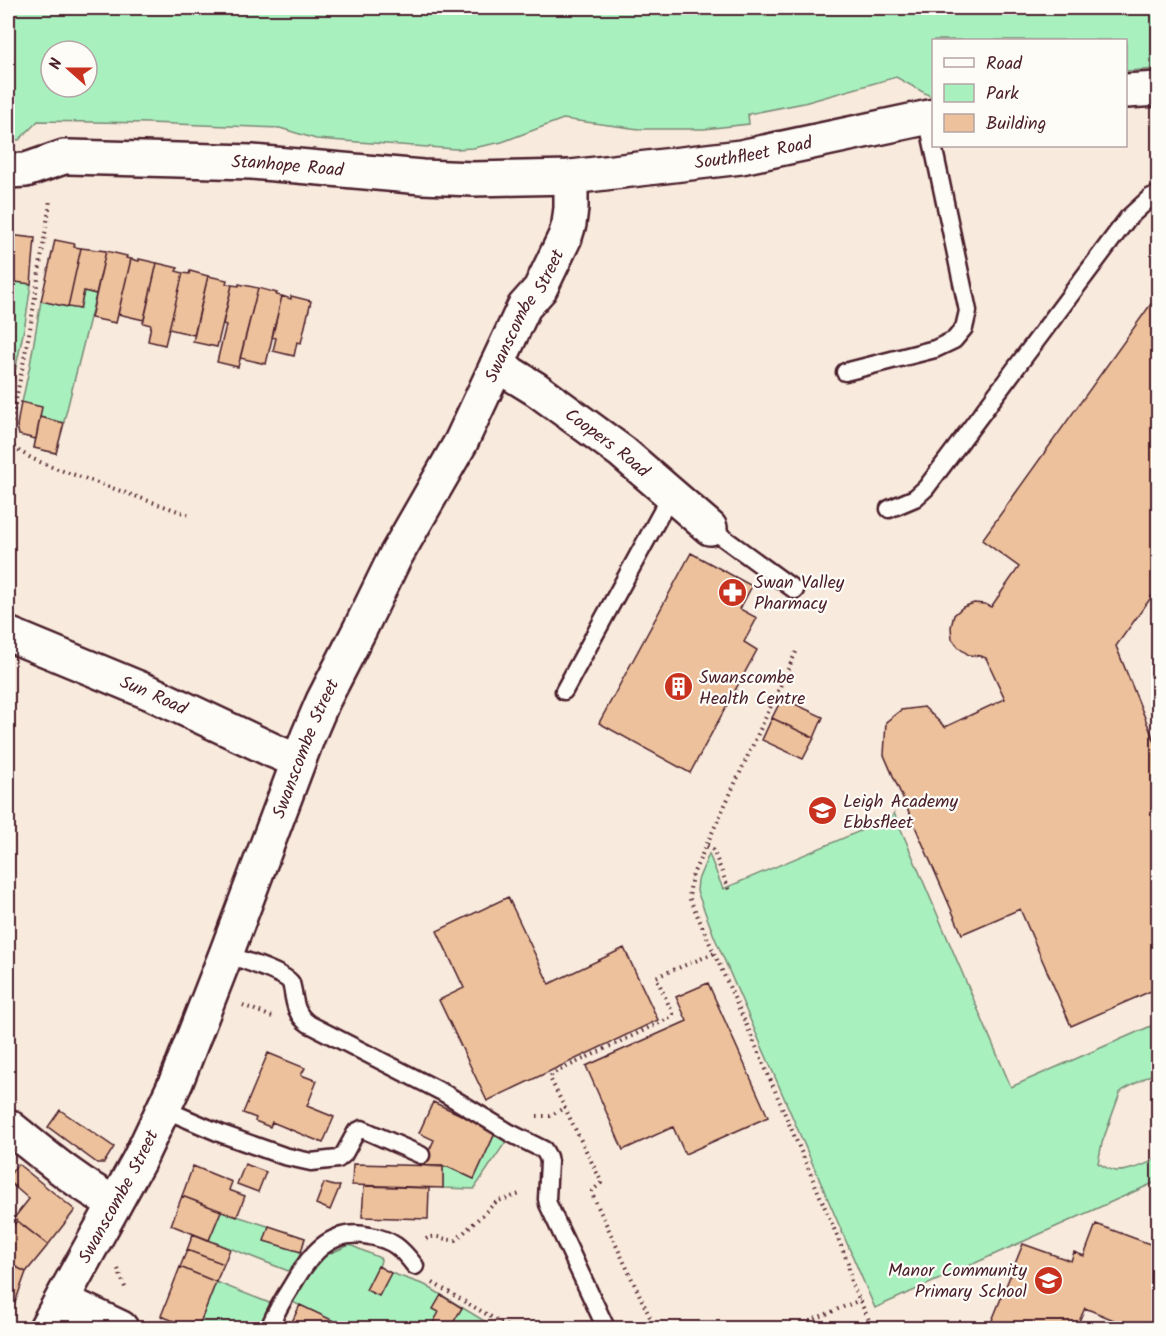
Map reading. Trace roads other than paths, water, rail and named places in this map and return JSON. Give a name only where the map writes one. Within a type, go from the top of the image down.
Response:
[{"type":"street","points":[[1127,91],[1158,89]]},
{"type":"street","name":"Southfleet Road","points":[[571,177],[741,157],[930,117]]},
{"type":"street","name":"Stanhope Road","points":[[8,171],[24,170],[64,157],[260,162],[422,177],[473,179],[571,177]]},
{"type":"street","name":"Swanscombe Street","points":[[46,1329],[139,1160],[180,1073],[298,760],[320,708],[395,557],[461,442],[524,307],[540,289],[565,237],[571,208],[571,177]]},
{"type":"street","name":"Coopers Road","points":[[497,365],[536,389],[622,452],[710,528]]},
{"type":"street","name":"Sun Road","points":[[8,634],[163,698],[274,751],[298,760]]},
{"type":"street","points":[[8,1126],[88,1188],[115,1203]]},
{"type":"street","points":[[62,1300],[121,1329]]},
{"type":"lane","points":[[845,372],[935,349],[954,340],[964,328],[968,311],[936,147]]},
{"type":"lane","points":[[889,509],[915,498],[926,488],[1128,218],[1151,197],[1158,195]]},
{"type":"lane","points":[[564,691],[671,495]]},
{"type":"lane","points":[[710,528],[795,590]]},
{"type":"lane","points":[[226,954],[270,970],[289,981],[296,1010],[300,1017],[309,1024],[451,1097],[544,1151],[549,1162],[548,1204],[606,1329]]},
{"type":"lane","points":[[164,1109],[221,1133],[303,1161],[338,1159],[344,1154],[358,1130],[362,1129],[421,1155]]},
{"type":"lane","points":[[269,1329],[284,1298],[306,1263],[330,1241],[350,1234],[368,1235],[394,1244],[410,1260]]},
{"type":"place","name":"Swan Valley Pharmacy","points":[[733,592]]},
{"type":"place","name":"Swanscombe Health Centre","points":[[678,687]]},
{"type":"place","name":"Leigh Academy Ebbsfleet","points":[[822,811]]},
{"type":"place","name":"Manor Community Primary School","points":[[1048,1280]]}]
